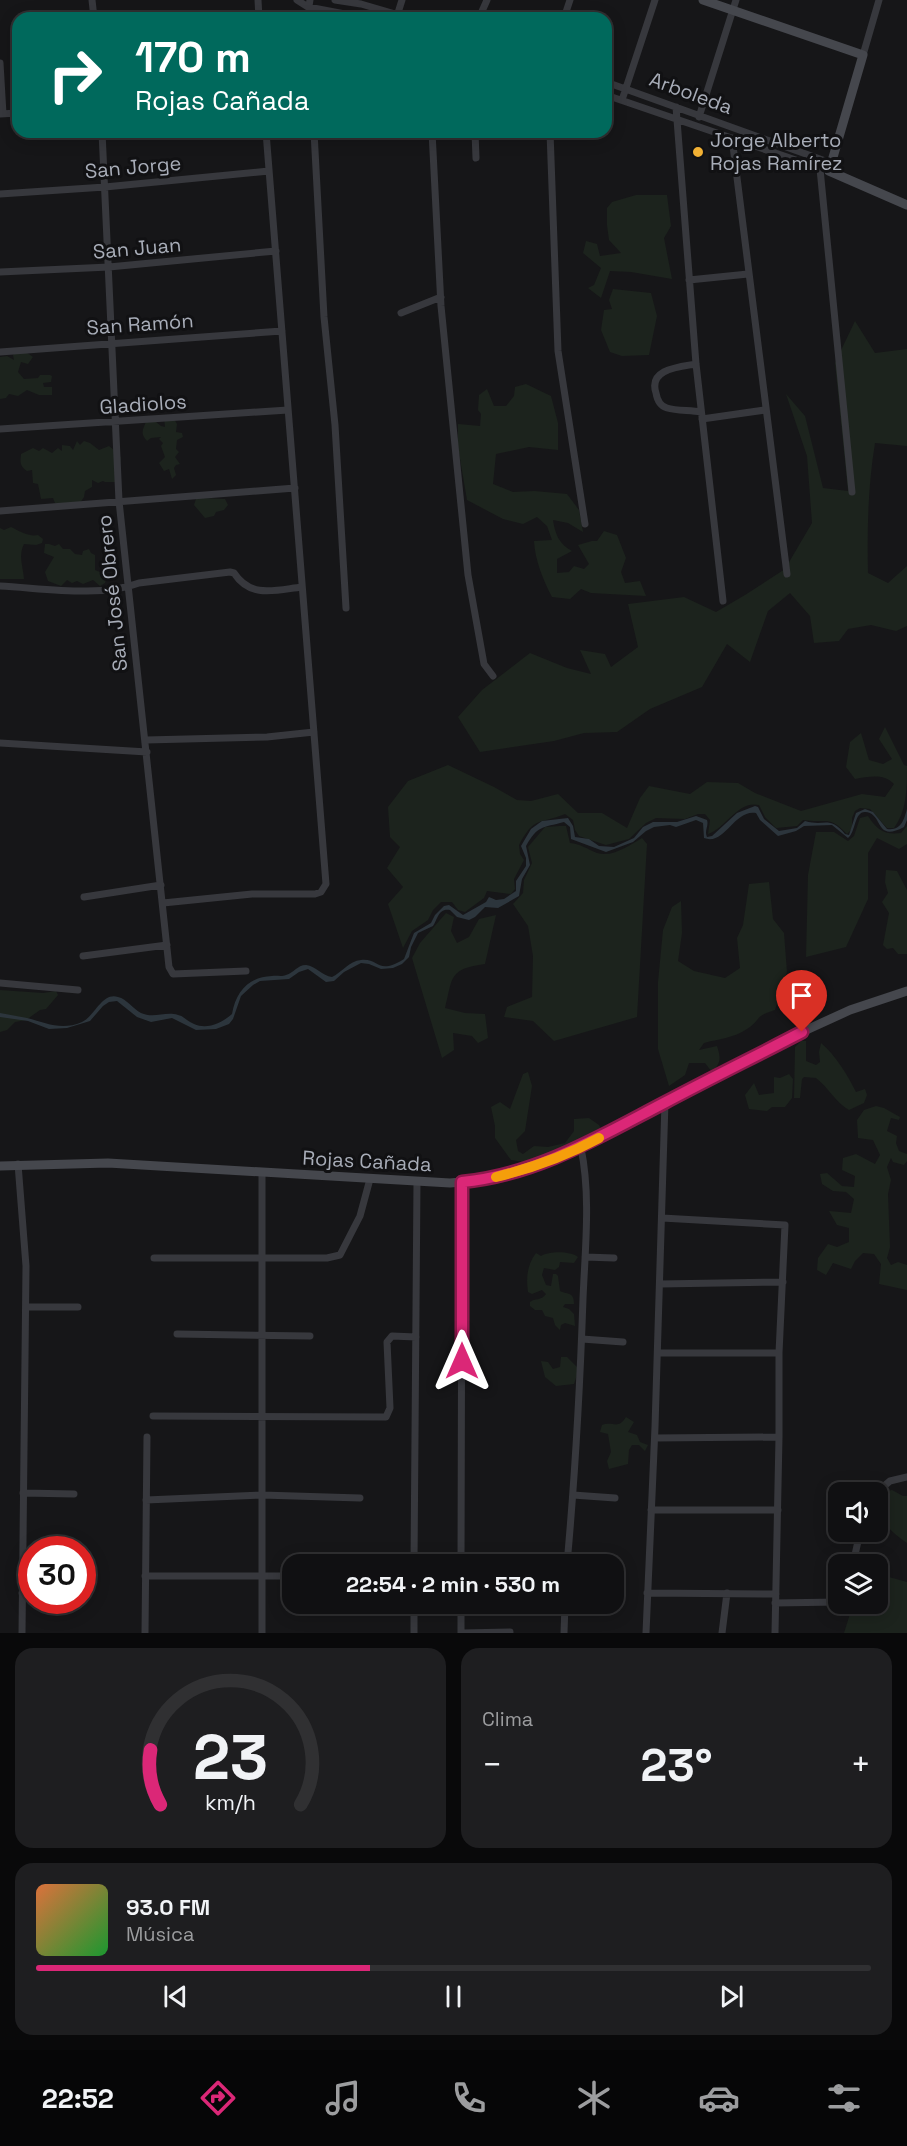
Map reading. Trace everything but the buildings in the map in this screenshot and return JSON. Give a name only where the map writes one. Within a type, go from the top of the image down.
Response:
[{"type":"main road","points":[[703,0],[735,5],[862,55],[827,168]]},
{"type":"main road","name":"Arboleda","points":[[827,168],[907,205]]},
{"type":"main road","name":"Rojas Cañada","points":[[0,1166],[108,1163],[370,1179],[462,1182],[483,1180],[539,1165],[581,1148],[665,1102],[850,1010],[907,991]]},
{"type":"street","points":[[297,0],[342,12]]},
{"type":"street","points":[[335,0],[361,4],[385,12]]},
{"type":"street","points":[[622,100],[655,0]]},
{"type":"street","points":[[862,55],[879,0]]},
{"type":"street","points":[[696,126],[735,5]]},
{"type":"street","points":[[0,63],[2,114]]},
{"type":"street","name":"Arboleda","points":[[612,84],[676,107],[827,168]]},
{"type":"street","name":"Arboleda","points":[[612,97],[827,168]]},
{"type":"street","points":[[676,107],[696,364],[723,601]]},
{"type":"street","name":"San José Obrero","points":[[102,138],[119,501],[170,967],[173,974],[246,971]]},
{"type":"street","points":[[163,903],[252,894],[315,894],[321,892],[326,884],[266,138]]},
{"type":"street","points":[[314,138],[324,317],[335,425],[346,608]]},
{"type":"street","points":[[432,138],[441,297],[468,574],[484,664],[493,676]]},
{"type":"street","points":[[475,138],[476,158]]},
{"type":"street","points":[[550,138],[558,351],[585,524]]},
{"type":"street","points":[[732,138],[765,410],[788,574]]},
{"type":"street","points":[[827,168],[852,492]]},
{"type":"street","name":"San Jorge","points":[[0,194],[105,187],[269,171]]},
{"type":"street","name":"San Juan","points":[[0,272],[109,267],[276,251]]},
{"type":"street","points":[[689,280],[748,274]]},
{"type":"street","points":[[401,313],[441,297]]},
{"type":"street","name":"San Ramón","points":[[0,352],[282,330]]},
{"type":"street","points":[[696,364],[665,370],[657,377],[655,391],[665,408],[701,415],[765,410]]},
{"type":"street","name":"Gladiolos","points":[[0,429],[288,410]]},
{"type":"street","points":[[0,511],[294,488]]},
{"type":"street","points":[[0,586],[103,591],[139,583],[230,572],[253,590],[302,587]]},
{"type":"street","points":[[146,740],[267,737],[314,732]]},
{"type":"street","points":[[0,743],[147,752]]},
{"type":"street","points":[[84,897],[161,885]]},
{"type":"street","points":[[82,956],[167,945]]},
{"type":"street","points":[[0,983],[78,990]]},
{"type":"street","points":[[646,1633],[655,1438],[665,1102]]},
{"type":"street","points":[[568,1554],[585,1257],[586,1172],[581,1148]]},
{"type":"street","points":[[18,1164],[26,1266],[23,1536]]},
{"type":"street","points":[[262,1173],[262,1633]]},
{"type":"street","points":[[154,1258],[327,1258],[340,1255],[360,1216],[370,1179]]},
{"type":"street","points":[[414,1554],[417,1181]]},
{"type":"street","points":[[461,1554],[462,1182]]},
{"type":"street","points":[[662,1218],[785,1225],[779,1353],[775,1633]]},
{"type":"street","points":[[585,1257],[614,1258]]},
{"type":"street","points":[[660,1284],[783,1282]]},
{"type":"street","points":[[26,1307],[78,1307]]},
{"type":"street","points":[[177,1334],[310,1336]]},
{"type":"street","points":[[153,1416],[386,1417],[390,1408],[387,1342],[392,1336],[416,1337]]},
{"type":"street","points":[[582,1339],[623,1341]]},
{"type":"street","points":[[658,1353],[779,1353]]},
{"type":"street","points":[[145,1633],[147,1437]]},
{"type":"street","points":[[655,1438],[779,1437]]},
{"type":"street","points":[[888,1483],[907,1477]]},
{"type":"street","points":[[23,1493],[74,1494]]},
{"type":"street","points":[[146,1500],[262,1495],[360,1498]]},
{"type":"street","points":[[573,1495],[615,1498]]},
{"type":"street","points":[[651,1510],[778,1510]]},
{"type":"street","points":[[146,1576],[282,1576]]},
{"type":"street","points":[[647,1593],[776,1594]]},
{"type":"street","points":[[722,1633],[727,1593]]},
{"type":"street","points":[[775,1604],[828,1602]]},
{"type":"street","points":[[22,1614],[22,1633]]},
{"type":"street","points":[[414,1614],[414,1633]]},
{"type":"street","points":[[461,1614],[461,1633],[510,1632]]},
{"type":"street","points":[[564,1633],[565,1614]]},
{"type":"shaded area","points":[[636,195],[667,195],[671,226],[664,238],[672,279],[610,271],[601,298],[588,288],[594,285],[601,268],[583,253],[586,241],[597,244],[600,256],[621,253],[609,240],[607,208],[612,202]]},
{"type":"shaded area","points":[[613,289],[651,293],[657,316],[649,355],[622,356],[610,352],[601,330],[604,310],[612,309],[609,300]]},
{"type":"shaded area","points":[[855,321],[875,353],[907,349],[907,446],[875,443],[869,491],[868,573],[888,583],[907,566],[907,626],[896,631],[871,625],[848,629],[839,641],[814,643],[810,616],[790,593],[768,611],[750,662],[727,644],[702,687],[650,709],[617,732],[584,733],[554,741],[480,752],[458,717],[482,690],[530,653],[567,668],[591,674],[580,650],[605,654],[611,667],[638,647],[628,604],[684,597],[716,612],[785,569],[812,523],[807,456],[786,394],[805,416],[823,488],[848,491],[835,363]]},
{"type":"shaded area","points":[[26,352],[33,357],[28,364],[21,362],[18,372],[24,379],[38,378],[40,375],[52,376],[51,382],[43,383],[44,387],[52,387],[52,395],[39,395],[27,390],[18,396],[9,394],[6,398],[0,399],[0,357],[7,356],[14,360],[15,353]]},
{"type":"shaded area","points":[[526,384],[551,396],[558,423],[558,450],[529,447],[496,454],[493,484],[513,492],[567,494],[579,510],[583,532],[568,523],[553,520],[558,538],[572,551],[557,559],[557,573],[569,572],[574,566],[584,569],[589,564],[578,545],[597,541],[604,531],[617,535],[626,558],[621,572],[625,583],[640,581],[646,596],[591,593],[581,589],[570,599],[552,597],[540,570],[534,541],[552,540],[547,526],[537,517],[523,524],[503,519],[467,500],[458,447],[458,424],[480,426],[479,395],[487,389],[494,406],[506,406],[514,396],[515,387]]},
{"type":"shaded area","points":[[164,417],[174,419],[177,424],[176,432],[182,433],[183,437],[177,440],[176,449],[179,452],[175,457],[180,464],[174,468],[176,475],[172,479],[169,469],[164,471],[159,463],[165,457],[161,446],[163,443],[159,439],[161,437],[147,441],[143,433],[146,421],[156,422],[165,427]]},
{"type":"shaded area","points":[[77,441],[80,445],[84,441],[90,443],[99,450],[109,446],[119,454],[121,458],[117,482],[98,483],[92,480],[92,487],[85,491],[80,503],[55,503],[53,498],[41,499],[38,484],[33,483],[32,470],[27,471],[22,466],[21,454],[33,448],[39,451],[43,448],[52,453],[58,448],[62,451],[62,445],[70,446],[73,450]]},
{"type":"shaded area","points":[[196,499],[225,499],[228,505],[224,510],[216,512],[214,516],[205,518],[194,505]]},
{"type":"shaded area","points":[[11,527],[21,532],[38,535],[43,539],[42,543],[24,544],[22,548],[24,579],[0,579],[0,528],[4,530]]},
{"type":"shaded area","points":[[45,544],[55,546],[59,544],[63,549],[70,549],[75,554],[82,555],[83,551],[89,549],[95,555],[95,570],[107,575],[105,583],[100,586],[93,580],[83,584],[67,580],[61,586],[48,581],[45,572],[54,557],[44,553]]},
{"type":"shaded area","points":[[885,727],[904,765],[907,766],[904,807],[894,828],[887,828],[870,809],[860,808],[855,811],[852,818],[852,829],[847,834],[835,824],[827,821],[803,820],[797,826],[776,828],[765,817],[759,805],[752,805],[738,810],[721,826],[708,834],[710,820],[705,814],[685,819],[656,818],[646,823],[629,839],[606,845],[579,836],[573,820],[565,814],[538,822],[529,829],[519,845],[520,854],[524,860],[514,879],[515,889],[511,894],[487,891],[484,898],[465,912],[458,910],[452,902],[441,902],[433,910],[428,920],[412,931],[403,948],[388,904],[403,887],[387,868],[400,847],[390,837],[388,807],[408,781],[448,765],[517,800],[531,801],[558,794],[578,813],[602,813],[627,828],[640,798],[649,786],[690,794],[707,782],[738,783],[755,793],[801,811],[862,794],[885,797],[894,784],[885,778],[855,779],[846,767],[850,742],[861,733],[869,760],[883,764],[892,759],[879,739]]},
{"type":"shaded area","points":[[758,807],[764,819],[779,831],[797,828],[805,821],[831,823],[849,835],[856,813],[865,809],[873,812],[887,829],[899,826],[907,809],[907,820],[904,827],[888,832],[883,830],[875,817],[865,812],[859,815],[848,838],[832,825],[804,826],[778,836],[760,820],[756,813],[748,813],[735,821],[724,833],[711,839],[704,838],[703,823],[696,820],[676,827],[670,825],[654,827],[633,842],[606,852],[571,839],[570,827],[564,822],[541,828],[526,846],[530,865],[522,879],[519,896],[498,908],[485,907],[469,920],[457,917],[450,910],[443,911],[433,926],[418,933],[409,957],[402,964],[393,968],[381,969],[361,963],[344,972],[334,981],[326,982],[308,969],[289,979],[260,981],[241,996],[229,1024],[216,1029],[196,1030],[172,1018],[151,1022],[137,1017],[117,1001],[103,1006],[90,1021],[67,1028],[49,1029],[28,1021],[0,1017],[0,1013],[54,1025],[74,1025],[87,1019],[103,1001],[112,996],[121,998],[146,1015],[173,1014],[199,1026],[214,1025],[232,1014],[244,987],[256,979],[284,976],[306,965],[332,977],[361,960],[389,966],[404,959],[414,933],[431,923],[444,906],[449,905],[463,915],[486,902],[489,897],[496,900],[504,899],[516,891],[516,881],[526,866],[526,858],[521,846],[531,829],[542,821],[568,818],[573,826],[575,837],[589,839],[599,846],[614,847],[634,838],[643,827],[653,822],[677,822],[696,816],[707,820],[706,835],[707,837],[712,836],[737,813]]},
{"type":"shaded area","points":[[868,816],[878,828],[885,832],[901,833],[907,826],[907,844],[899,849],[877,838],[868,853],[868,899],[846,947],[806,957],[808,875],[816,832],[834,832],[848,841],[854,836],[860,818]]},
{"type":"shaded area","points":[[566,826],[570,843],[597,853],[615,852],[642,838],[647,844],[637,1017],[554,1041],[533,1021],[504,1017],[507,1007],[532,997],[533,956],[528,926],[513,904],[523,893],[524,880],[532,863],[528,847],[545,827]]},
{"type":"shaded area","points":[[886,870],[897,871],[907,890],[907,954],[898,954],[893,948],[887,949],[883,945],[889,913],[882,902],[888,893],[885,882]]},
{"type":"shaded area","points":[[769,882],[773,919],[784,933],[787,972],[775,1010],[761,1016],[742,1032],[704,1043],[699,1050],[717,1046],[719,1063],[715,1069],[712,1072],[705,1063],[689,1063],[685,1075],[669,1086],[658,1049],[658,982],[663,930],[672,907],[681,901],[682,933],[678,961],[694,971],[725,978],[740,968],[737,938],[743,925],[749,884]]},
{"type":"shaded area","points":[[446,913],[454,917],[451,931],[457,943],[469,937],[479,919],[496,915],[485,964],[465,968],[454,976],[445,1008],[465,1013],[485,1014],[488,1038],[478,1043],[472,1036],[453,1033],[454,1050],[442,1058],[412,958],[420,943]]},
{"type":"shaded area","points":[[0,990],[43,993],[56,991],[58,995],[46,1009],[40,1010],[26,1020],[15,1022],[7,1030],[0,1032]]},
{"type":"shaded area","points":[[801,1041],[806,1041],[806,1061],[816,1065],[820,1062],[821,1043],[841,1066],[856,1092],[865,1089],[867,1095],[864,1103],[849,1110],[816,1078],[804,1077],[800,1098],[794,1098],[795,1047]]},
{"type":"shaded area","points":[[528,1072],[532,1086],[525,1131],[516,1140],[518,1151],[523,1154],[534,1146],[548,1147],[565,1143],[574,1131],[574,1119],[589,1118],[599,1125],[602,1131],[544,1161],[511,1160],[495,1138],[491,1107],[500,1102],[510,1109],[523,1074]]},
{"type":"shaded area","points":[[789,1074],[793,1079],[792,1098],[785,1107],[772,1107],[767,1111],[749,1109],[745,1095],[754,1083],[759,1095],[774,1093],[774,1077],[780,1078]]},
{"type":"shaded area","points":[[876,1106],[900,1117],[899,1120],[891,1118],[887,1131],[897,1136],[896,1143],[899,1151],[907,1154],[907,1161],[904,1165],[893,1162],[891,1158],[887,1167],[891,1180],[888,1194],[890,1247],[887,1258],[891,1265],[898,1262],[907,1265],[907,1290],[879,1284],[881,1264],[874,1254],[863,1253],[851,1269],[833,1263],[826,1275],[817,1270],[818,1258],[828,1244],[837,1247],[849,1242],[849,1228],[837,1225],[829,1211],[851,1213],[854,1199],[846,1192],[833,1191],[822,1184],[820,1174],[827,1173],[842,1186],[854,1187],[855,1176],[842,1170],[843,1158],[856,1154],[875,1164],[880,1155],[873,1140],[858,1138],[857,1120],[864,1110]]},
{"type":"shaded area","points":[[560,1252],[578,1257],[574,1263],[560,1262],[559,1267],[555,1270],[544,1268],[542,1275],[546,1285],[551,1286],[553,1274],[556,1274],[560,1291],[572,1296],[574,1304],[565,1304],[563,1307],[574,1314],[575,1326],[565,1323],[561,1325],[560,1330],[553,1318],[545,1316],[542,1310],[535,1310],[530,1306],[530,1302],[546,1294],[542,1290],[532,1294],[528,1292],[528,1272],[536,1253],[541,1256]]},
{"type":"shaded area","points":[[561,1357],[567,1357],[579,1369],[574,1384],[556,1386],[545,1377],[541,1361],[548,1362],[553,1369],[560,1367]]},
{"type":"shaded area","points":[[626,1417],[634,1422],[628,1432],[637,1435],[640,1442],[648,1445],[645,1451],[639,1445],[632,1445],[629,1450],[628,1464],[609,1469],[607,1461],[611,1452],[608,1434],[600,1432],[602,1425],[621,1423]]},
{"type":"shaded area","points":[[892,1490],[907,1496],[907,1543],[888,1527],[888,1491]]},
{"type":"shaded area","points":[[888,1577],[907,1582],[907,1633],[844,1633],[850,1614],[888,1614]]},
{"type":"slow traffic","points":[[496,1177],[539,1165],[599,1138]]},
{"type":"place","name":"Jorge Alberto Rojas Ramírez","points":[[698,152]]},
{"type":"route","points":[[462,1361],[462,1182],[483,1180],[539,1165],[581,1148],[802,1032]]}]
